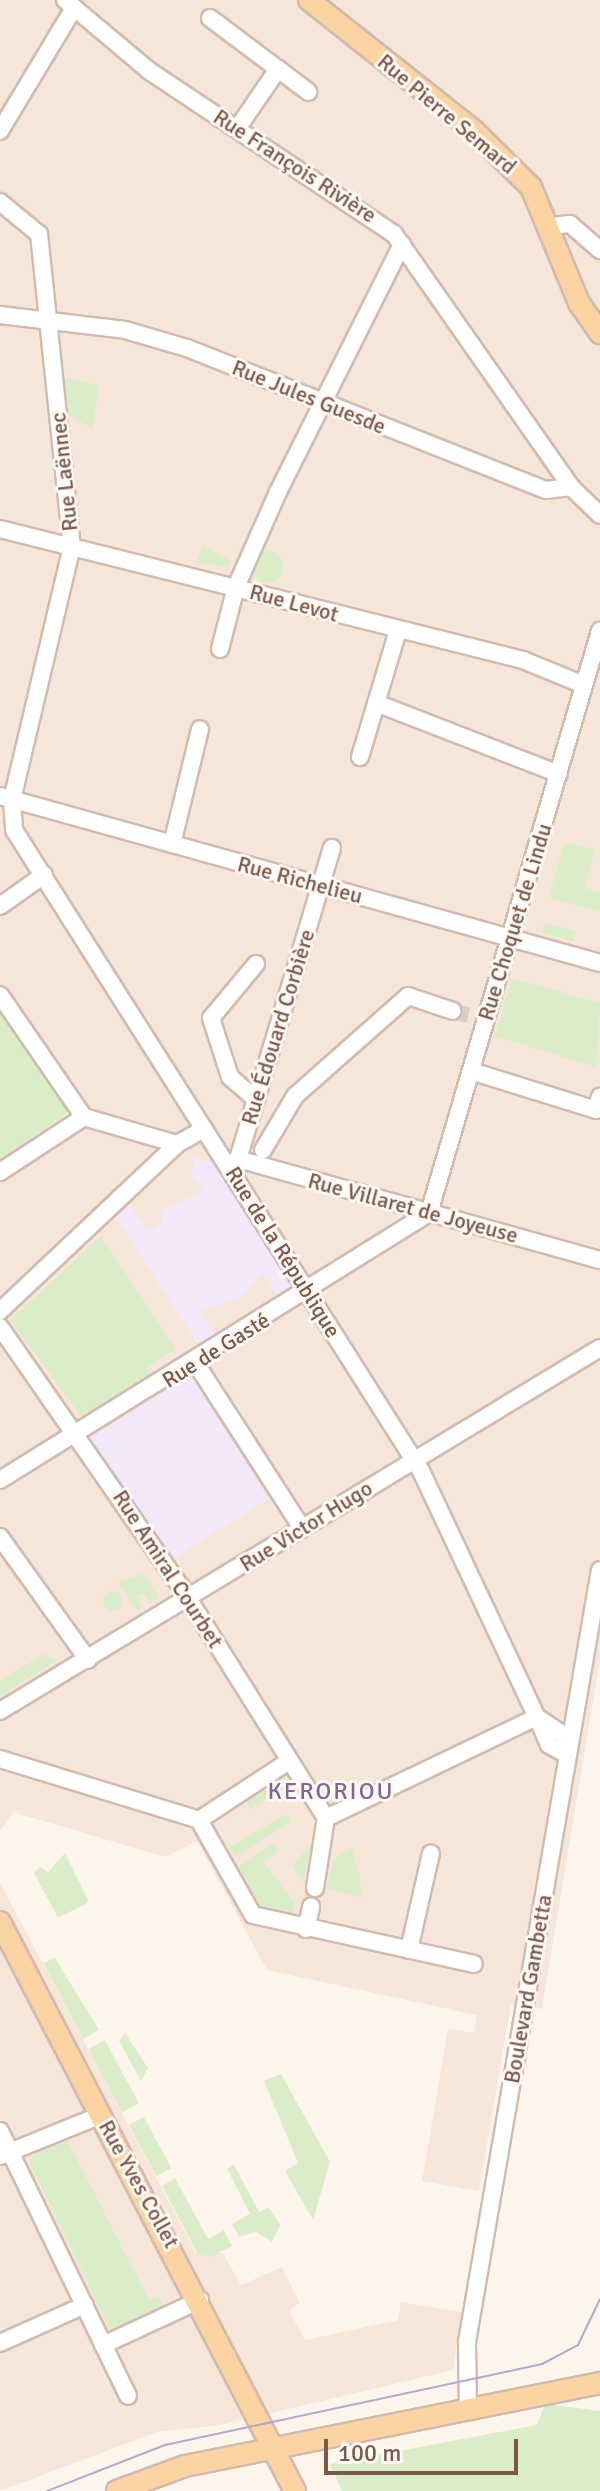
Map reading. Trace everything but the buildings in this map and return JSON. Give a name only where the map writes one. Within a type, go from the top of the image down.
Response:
[{"type":"main road","name":"Rue Pierre Semard","points":[[309,0],[474,131],[531,187],[553,226],[579,303],[600,333]]},
{"type":"main road","name":"Rue Yves Collet","points":[[0,1922],[200,2300],[295,2491]]},
{"type":"main road","points":[[117,2491],[178,2468],[600,2383]]},
{"type":"street","points":[[0,131],[69,4]]},
{"type":"street","name":"Rue François Rivière","points":[[69,4],[126,54],[379,220],[402,244],[571,487]]},
{"type":"street","points":[[210,18],[308,92]]},
{"type":"street","points":[[237,129],[278,69]]},
{"type":"street","name":"Rue Laënnec","points":[[0,202],[39,234],[72,546],[6,798]]},
{"type":"street","points":[[553,226],[570,224],[600,250]]},
{"type":"street","points":[[220,649],[236,587],[321,402],[402,244]]},
{"type":"street","name":"Rue Jules Guesde","points":[[0,315],[162,340],[546,490],[571,487]]},
{"type":"street","points":[[571,487],[600,515]]},
{"type":"street","name":"Rue Levot","points":[[0,529],[523,660],[584,685]]},
{"type":"street","points":[[360,757],[398,630]]},
{"type":"street","name":"Rue Choquet de Lindu","points":[[429,1213],[600,631]]},
{"type":"street","points":[[376,703],[559,774]]},
{"type":"street","points":[[172,844],[200,729]]},
{"type":"street","name":"Rue Richelieu","points":[[6,798],[600,963]]},
{"type":"street","name":"Rue de la République","points":[[6,798],[14,830],[204,1129],[233,1162],[308,1293],[415,1459],[537,1717]]},
{"type":"street","name":"Rue Édouard Corbière","points":[[233,1162],[256,1100],[332,848]]},
{"type":"street","points":[[0,906],[44,875]]},
{"type":"street","points":[[256,964],[211,1018],[230,1077],[256,1100]]},
{"type":"street","points":[[0,995],[84,1117],[177,1144]]},
{"type":"street","points":[[263,1150],[295,1096],[408,996],[453,1011]]},
{"type":"street","points":[[471,1071],[596,1110],[600,1097]]},
{"type":"street","points":[[0,1172],[84,1117]]},
{"type":"street","points":[[0,1311],[177,1144],[204,1129]]},
{"type":"street","name":"Rue Villaret de Joyeuse","points":[[233,1162],[600,1260]]},
{"type":"street","name":"Rue de Gasté","points":[[0,1480],[79,1436],[308,1293],[429,1213]]},
{"type":"street","name":"Rue Amiral Courbet","points":[[0,1327],[79,1436],[188,1598],[326,1818]]},
{"type":"street","name":"Rue Victor Hugo","points":[[4,1710],[600,1348]]},
{"type":"street","points":[[195,1362],[302,1528]]},
{"type":"street","points":[[0,1537],[88,1660]]},
{"type":"street","name":"Boulevard Gambetta","points":[[468,2409],[467,2342],[600,1570]]},
{"type":"street","points":[[315,1888],[326,1818],[537,1717],[569,1747]]},
{"type":"street","points":[[0,1759],[199,1820],[253,1915],[474,1964]]},
{"type":"street","points":[[199,1820],[289,1761]]},
{"type":"street","points":[[409,1950],[431,1853]]},
{"type":"street","points":[[306,1929],[311,1907]]},
{"type":"street","points":[[5,2154],[101,2115]]},
{"type":"street","points":[[0,2131],[5,2154],[85,2305],[128,2396]]},
{"type":"street","points":[[103,2345],[200,2300]]},
{"type":"street","points":[[0,2343],[85,2305]]},
{"type":"shaded area","points":[[0,0],[600,0],[600,1659],[542,2009],[511,2004],[479,2191],[422,2181],[448,2029],[474,2033],[477,2015],[267,1970],[197,1841],[165,1857],[13,1812],[0,1831],[0,1159],[70,1112],[0,1011]]},
{"type":"shaded area","points":[[190,1157],[215,1164],[295,1290],[280,1299],[262,1272],[241,1298],[200,1311],[217,1337],[200,1347],[115,1216],[129,1203],[148,1231],[162,1221],[161,1211],[205,1189],[189,1177],[195,1166]]},
{"type":"shaded area","points":[[191,1375],[268,1499],[167,1562],[90,1438]]},
{"type":"shaded area","points":[[0,1883],[196,2253],[223,2253],[241,2285],[282,2267],[300,2303],[289,2310],[305,2340],[398,2320],[401,2302],[462,2312],[453,2370],[221,2425],[157,2432],[0,2491]]},
{"type":"green space","points":[[62,377],[98,386],[93,429],[66,413]]},
{"type":"green space","points":[[203,546],[230,560],[228,567],[196,563]]},
{"type":"green space","points":[[267,551],[278,556],[283,567],[278,578],[267,583],[256,578],[251,567],[256,556]]},
{"type":"green space","points":[[571,843],[595,850],[585,888],[600,893],[600,912],[549,897],[563,847]]},
{"type":"green space","points":[[545,923],[576,932],[573,941],[542,933]]},
{"type":"green space","points":[[512,978],[600,1003],[596,1067],[495,1036]]},
{"type":"green space","points":[[0,1011],[70,1112],[0,1159]]},
{"type":"green space","points":[[101,1236],[176,1349],[146,1368],[149,1375],[81,1416],[10,1320]]},
{"type":"green space","points":[[143,1574],[159,1598],[150,1603],[143,1593],[136,1596],[143,1607],[138,1611],[118,1583]]},
{"type":"green space","points":[[113,1591],[120,1594],[123,1601],[120,1608],[113,1611],[106,1608],[103,1601],[106,1594]]},
{"type":"green space","points":[[44,1654],[56,1661],[0,1696],[0,1681]]},
{"type":"green space","points":[[285,1779],[289,1786],[250,1808],[246,1802]]},
{"type":"green space","points":[[286,1814],[291,1822],[236,1856],[222,1839],[232,1846]]},
{"type":"green space","points":[[274,1843],[278,1852],[263,1862],[295,1903],[292,1913],[261,1906],[238,1866]]},
{"type":"green space","points":[[312,1843],[303,1882],[292,1866]]},
{"type":"green space","points":[[352,1848],[360,1878],[361,1898],[327,1888],[333,1860]]},
{"type":"green space","points":[[65,1853],[89,1902],[58,1918],[34,1873],[40,1867],[48,1872]]},
{"type":"green space","points":[[55,1958],[99,2030],[83,2039],[43,1963]]},
{"type":"green space","points":[[125,2033],[148,2068],[141,2081],[119,2041]]},
{"type":"green space","points":[[105,2040],[139,2104],[122,2112],[88,2049]]},
{"type":"green space","points":[[281,2074],[330,2162],[313,2220],[285,2171],[298,2163],[264,2081]]},
{"type":"green space","points":[[144,2117],[171,2168],[156,2176],[129,2125]]},
{"type":"green space","points":[[67,2140],[149,2300],[159,2296],[163,2306],[111,2331],[30,2164],[34,2154]]},
{"type":"green space","points":[[234,2165],[259,2212],[269,2207],[280,2225],[272,2242],[256,2232],[239,2237],[232,2224],[250,2214],[227,2169]]},
{"type":"green space","points":[[175,2178],[208,2239],[224,2230],[232,2246],[211,2257],[197,2253],[162,2186]]},
{"type":"green space","points":[[545,2404],[600,2411],[600,2491],[342,2491],[330,2464],[537,2425]]},
{"type":"tunnel","points":[[453,1011],[486,1020]]},
{"type":"tram line","points":[[47,2491],[165,2445],[542,2364],[578,2345],[600,2299]]},
{"type":"district","name":"KERORIOU","points":[[331,1792]]}]
